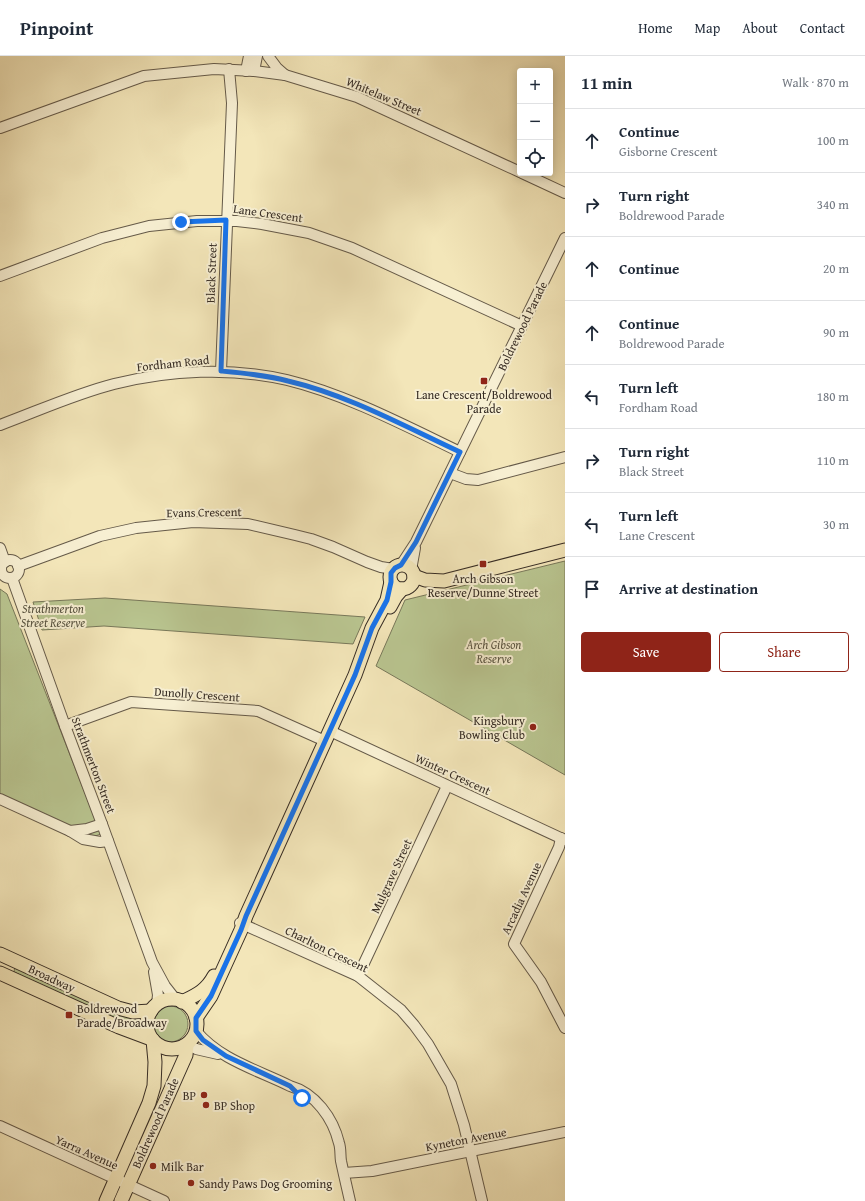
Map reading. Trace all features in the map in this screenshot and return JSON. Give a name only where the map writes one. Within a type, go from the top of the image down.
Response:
[{"type":"main road","points":[[401,577],[444,581],[565,550]]},
{"type":"main road","name":"Boldrewood Parade","points":[[196,1018],[211,996],[243,921],[355,675],[380,631],[401,577]]},
{"type":"main road","name":"Boldrewood Parade","points":[[179,1001],[202,992],[211,981],[243,921]]},
{"type":"main road","points":[[3,955],[5,975]]},
{"type":"main road","name":"Broadway","points":[[3,955],[118,1008],[133,1012],[154,1008]]},
{"type":"main road","name":"Broadway","points":[[5,975],[119,1027],[152,1040]]},
{"type":"main road","points":[[166,1000],[179,1001],[191,1008],[196,1018],[196,1031],[194,1036],[187,1044],[177,1049],[166,1049],[156,1044],[152,1040],[147,1025],[154,1008],[166,1000]]},
{"type":"main road","name":"Boldrewood Parade","points":[[121,1201],[154,1109],[155,1062],[152,1040]]},
{"type":"main road","name":"Boldrewood Parade","points":[[106,1201],[116,1179],[154,1109],[186,1055],[187,1044]]},
{"type":"street","name":"Black Street","points":[[221,371],[232,103],[241,70],[249,56]]},
{"type":"street","name":"Black Street","points":[[241,70],[257,56]]},
{"type":"street","points":[[268,56],[276,68],[285,75]]},
{"type":"street","name":"Whitelaw Street","points":[[0,128],[144,76],[189,71],[241,70],[285,75],[357,97],[517,171]]},
{"type":"street","name":"Whitelaw Street","points":[[528,176],[565,193]]},
{"type":"street","name":"Lane Crescent","points":[[0,276],[102,238],[149,226],[197,221],[226,220],[309,232],[352,248],[522,326]]},
{"type":"street","name":"Boldrewood Parade","points":[[401,577],[416,542],[565,238]]},
{"type":"street","name":"Fordham Road","points":[[0,424],[114,384],[174,374],[221,371],[287,380],[339,397],[460,452]]},
{"type":"street","points":[[450,473],[466,479],[478,480],[565,457]]},
{"type":"street","name":"Evans Crescent","points":[[18,566],[100,536],[136,528],[193,522],[248,524],[311,539],[401,577]]},
{"type":"street","points":[[0,548],[5,562]]},
{"type":"street","points":[[14,561],[18,566],[17,574],[12,578],[4,576],[1,571],[5,562],[14,561]]},
{"type":"street","name":"Strathmerton Street","points":[[12,578],[152,962],[158,995],[154,1008]]},
{"type":"street","name":"Dunolly Crescent","points":[[65,726],[131,702],[258,711],[328,736]]},
{"type":"street","name":"Winter Crescent","points":[[328,736],[447,786],[563,839]]},
{"type":"street","name":"Mulgrave Street","points":[[358,976],[447,786]]},
{"type":"street","points":[[0,799],[70,831],[83,839],[100,842],[108,841]]},
{"type":"street","points":[[70,831],[87,829],[102,824]]},
{"type":"street","name":"Arcadia Avenue","points":[[563,839],[514,944],[542,982],[565,1028]]},
{"type":"street","name":"Charlton Crescent","points":[[243,921],[358,976],[400,1010],[414,1025],[428,1044],[451,1084],[464,1125],[482,1201]]},
{"type":"street","name":"Strathmerton Street","points":[[152,962],[166,986],[179,1001]]},
{"type":"street","points":[[196,1031],[203,1040],[226,1056],[305,1092],[321,1107],[334,1129],[339,1144],[340,1159],[350,1201]]},
{"type":"street","points":[[187,1044],[196,1049],[226,1056]]},
{"type":"street","name":"Yarra Avenue","points":[[0,1126],[164,1201]]},
{"type":"street","name":"Kyneton Avenue","points":[[344,1177],[565,1132]]},
{"type":"green space","name":"Arch Gibson Reserve","points":[[565,561],[565,775],[376,666],[405,600]]},
{"type":"green space","points":[[0,589],[7,594],[101,834],[95,836],[87,835],[0,795]]},
{"type":"green space","name":"Strathmerton Street Reserve","points":[[105,598],[365,617],[353,644],[104,626],[42,630],[33,602]]},
{"type":"green space","points":[[15,965],[114,1012],[138,1020],[138,1029],[14,972]]},
{"type":"green space","points":[[170,1006],[183,1011],[188,1024],[183,1037],[170,1042],[157,1037],[152,1024],[157,1011]]},
{"type":"place","name":"Lane Crescent/Boldrewood Parade","points":[[484,381]]},
{"type":"place","name":"Arch Gibson Reserve/Dunne Street","points":[[483,564]]},
{"type":"place","name":"Kingsbury Bowling Club","points":[[533,727]]},
{"type":"place","name":"Boldrewood Parade/Broadway","points":[[69,1015]]},
{"type":"place","name":"BP","points":[[204,1095]]},
{"type":"place","name":"BP Shop","points":[[206,1105]]},
{"type":"place","name":"Milk Bar","points":[[153,1166]]},
{"type":"place","name":"Sandy Paws Dog Grooming","points":[[191,1183]]},
{"type":"route","points":[[181,222],[226,220],[221,371],[287,380],[320,390],[396,422],[460,452],[416,542],[406,559],[401,565],[393,569],[391,573],[390,591],[387,600],[372,628],[355,675],[211,996],[196,1018],[196,1031],[203,1040],[226,1056],[290,1086],[302,1098]]}]
